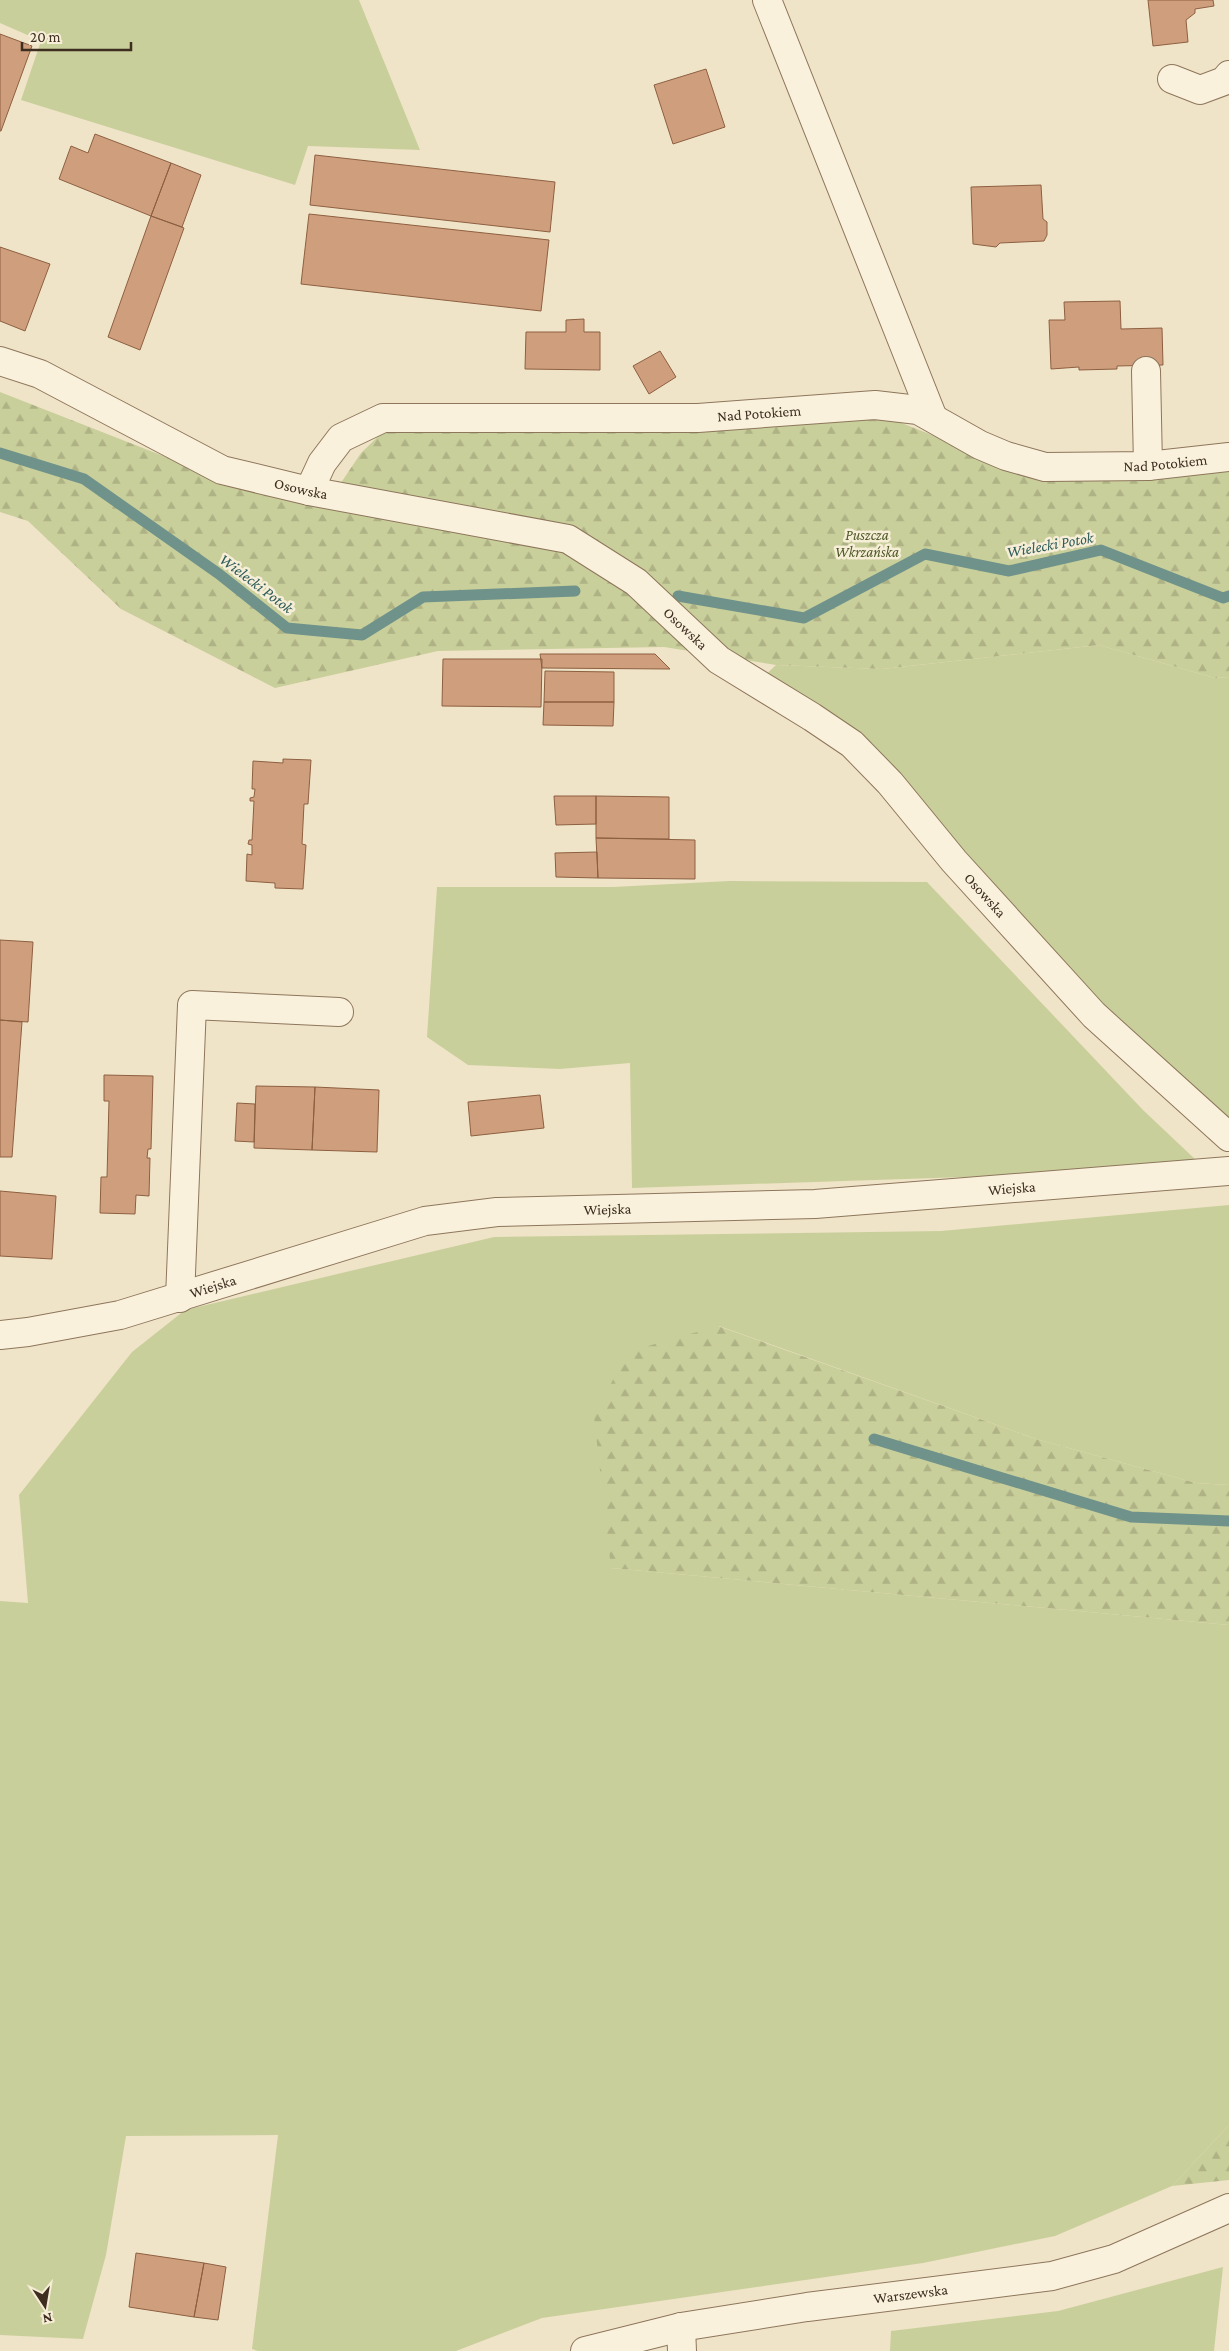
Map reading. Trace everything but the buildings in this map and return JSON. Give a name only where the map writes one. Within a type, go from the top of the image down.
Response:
[{"type":"street","points":[[768,0],[933,418]]},
{"type":"street","points":[[1172,79],[1200,90],[1224,80],[1229,75]]},
{"type":"street","name":"Osowska","points":[[0,360],[40,374],[222,470],[309,491],[568,539],[636,582],[719,660],[852,744],[890,783],[954,861],[1094,1015],[1229,1137]]},
{"type":"street","points":[[1146,371],[1148,466]]},
{"type":"street","name":"Nad Potokiem","points":[[309,491],[322,463],[341,438],[383,418],[698,418],[875,405],[918,410],[980,445],[1006,456],[1046,467],[1148,466],[1229,457]]},
{"type":"street","points":[[180,1298],[192,1004],[339,1012]]},
{"type":"street","name":"Wiejska","points":[[0,1334],[28,1332],[120,1315],[180,1298],[334,1247],[425,1221],[497,1212],[815,1204],[1229,1171]]},
{"type":"street","name":"Warszewska","points":[[585,2351],[681,2339],[807,2307],[1052,2276],[1114,2259],[1229,2208]]},
{"type":"green space","points":[[0,0],[359,0],[420,150],[308,146],[295,185],[21,100],[41,41],[0,23]]},
{"type":"green space","name":"Puszcza Wkrzańska","points":[[0,392],[222,479],[326,505],[361,453],[387,428],[889,418],[990,458],[1229,464],[1229,677],[1215,678],[1099,645],[882,669],[776,665],[664,647],[438,651],[275,688],[121,609],[28,521],[0,512]]},
{"type":"green space","points":[[1099,645],[1215,678],[1229,677],[1229,1137],[890,783],[758,682],[776,665],[882,669]]},
{"type":"green space","points":[[729,881],[927,882],[1143,1110],[1197,1161],[1052,1174],[632,1188],[630,1063],[560,1069],[468,1065],[427,1037],[437,887],[613,887]]},
{"type":"green space","points":[[1229,1205],[1229,1485],[1196,1483],[1036,1439],[719,1326],[611,1568],[1229,1625],[1229,2125],[1172,2186],[1055,2236],[923,2263],[542,2318],[456,2351],[258,2351],[252,2349],[278,2135],[126,2136],[106,2255],[83,2339],[0,2335],[0,1601],[28,1603],[19,1495],[132,1352],[185,1310],[494,1237],[941,1231]]},
{"type":"green space","points":[[718,1326],[1036,1439],[1196,1483],[1229,1485],[1229,1625],[611,1568],[594,1417],[627,1352]]},
{"type":"green space","points":[[1229,2125],[1229,2180],[1172,2186]]},
{"type":"green space","points":[[1223,2267],[1214,2351],[890,2351],[891,2331],[1058,2311]]},
{"type":"waterway","name":"Wielecki Potok","points":[[0,453],[84,479],[219,574],[287,628],[362,635],[423,597],[575,591]]},
{"type":"waterway","name":"Wielecki Potok","points":[[678,596],[804,618],[925,554],[1009,571],[1101,550],[1223,598],[1229,596]]},
{"type":"waterway","points":[[874,1439],[1131,1517],[1229,1521]]}]
